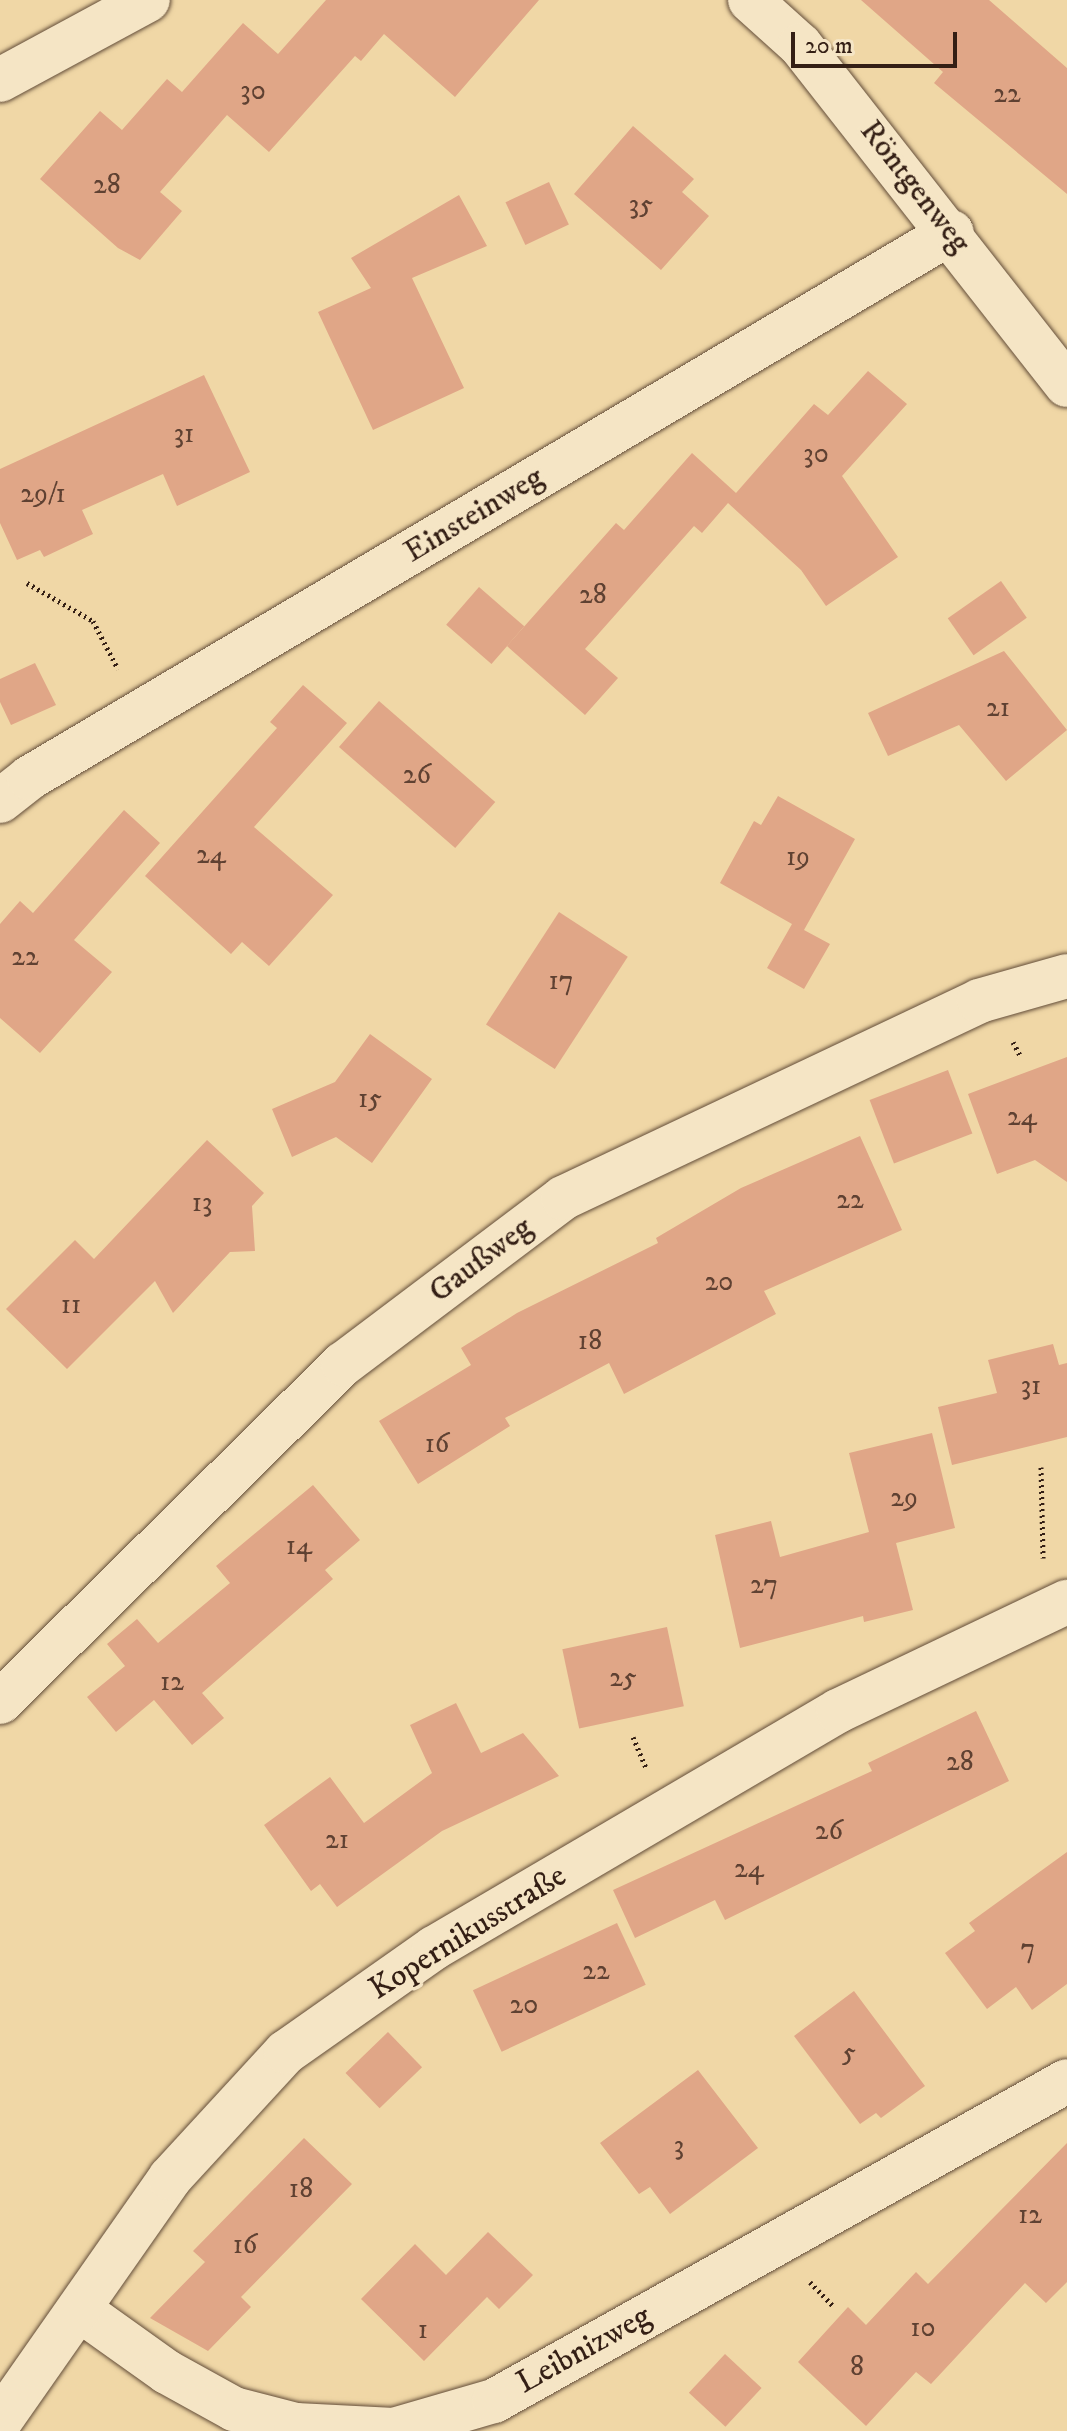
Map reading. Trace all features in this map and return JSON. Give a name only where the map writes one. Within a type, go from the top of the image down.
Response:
[{"type":"street","points":[[0,80],[148,0]]},
{"type":"street","name":"Röntgenweg","points":[[750,0],[800,45],[952,232],[1067,385]]},
{"type":"street","name":"Einsteinweg","points":[[0,801],[140,713],[952,232]]},
{"type":"street","name":"Gaußweg","points":[[0,1702],[343,1364],[563,1198],[979,1001],[1067,976]]},
{"type":"street","name":"Kopernikusstraße","points":[[0,2421],[170,2178],[286,2052],[434,1948],[838,1711],[1056,1608]]},
{"type":"street","name":"Leibnizweg","points":[[80,2310],[167,2372],[234,2409],[296,2425],[394,2430],[494,2401],[1067,2081]]},
{"type":"path","points":[[27,583],[93,621],[140,713]]},
{"type":"path","points":[[1041,1467],[1056,1608]]},
{"type":"building","points":[[326,0],[539,0],[455,97],[384,34],[361,61],[355,56],[269,152],[227,115],[160,192],[182,211],[140,260],[118,248],[40,179],[100,111],[122,130],[167,79],[182,92],[243,23],[278,54]]},
{"type":"building","points":[[861,0],[989,0],[1067,68],[1067,194],[934,83],[943,72]]},
{"type":"building","points":[[633,126],[694,179],[682,192],[709,216],[661,270],[574,194]]},
{"type":"building","points":[[549,182],[569,225],[525,245],[505,202]]},
{"type":"building","points":[[459,195],[487,246],[412,278],[464,388],[373,430],[318,312],[371,288],[351,258]]},
{"type":"building","points":[[868,371],[907,404],[842,476],[898,557],[826,606],[801,570],[728,503],[702,533],[694,526],[585,649],[618,678],[585,715],[507,646],[616,523],[624,530],[692,453],[736,493],[814,404],[828,415]]},
{"type":"building","points":[[204,375],[250,472],[177,506],[163,474],[82,510],[93,534],[44,557],[40,550],[17,560],[0,523],[0,469]]},
{"type":"building","points":[[1001,581],[1027,618],[974,655],[948,618]]},
{"type":"building","points":[[479,587],[524,626],[491,664],[446,625]]},
{"type":"building","points":[[1004,651],[1067,730],[1006,781],[959,725],[888,756],[868,713]]},
{"type":"building","points":[[35,663],[56,705],[11,725],[0,702],[0,679]]},
{"type":"building","points":[[303,685],[347,723],[254,827],[333,895],[269,966],[242,942],[231,954],[145,876],[277,728],[270,722]]},
{"type":"building","points":[[379,701],[495,802],[455,848],[339,747]]},
{"type":"building","points":[[778,796],[855,839],[804,930],[830,944],[804,989],[767,968],[792,924],[720,883],[754,821],[761,825]]},
{"type":"building","points":[[124,810],[160,843],[74,940],[112,972],[40,1053],[0,1018],[0,924],[20,901],[33,913]]},
{"type":"building","points":[[559,912],[628,957],[555,1069],[486,1024]]},
{"type":"building","points":[[370,1034],[432,1079],[372,1163],[336,1137],[292,1157],[272,1109],[335,1082]]},
{"type":"building","points":[[1067,1057],[1067,1182],[1035,1160],[997,1174],[968,1094]]},
{"type":"building","points":[[948,1070],[972,1133],[894,1164],[870,1100]]},
{"type":"building","points":[[860,1136],[902,1230],[764,1291],[776,1314],[624,1394],[609,1363],[505,1418],[510,1426],[418,1484],[379,1421],[471,1365],[461,1348],[517,1313],[658,1243],[656,1238],[741,1188]]},
{"type":"building","points":[[207,1140],[264,1193],[252,1206],[255,1251],[230,1252],[173,1313],[155,1281],[67,1369],[6,1309],[75,1240],[94,1259]]},
{"type":"building","points":[[1053,1344],[1059,1365],[1067,1363],[1067,1437],[952,1465],[938,1407],[997,1393],[988,1360]]},
{"type":"building","points":[[932,1433],[955,1528],[896,1543],[913,1610],[864,1622],[863,1616],[740,1648],[715,1535],[771,1521],[780,1557],[869,1532],[849,1453]]},
{"type":"building","points":[[313,1485],[360,1540],[325,1570],[333,1579],[202,1693],[224,1718],[192,1745],[154,1700],[116,1732],[87,1697],[125,1666],[107,1644],[137,1619],[158,1643],[230,1583],[216,1566]]},
{"type":"building","points":[[667,1627],[684,1706],[579,1728],[562,1649]]},
{"type":"building","points":[[456,1703],[481,1753],[523,1733],[559,1776],[442,1831],[337,1907],[320,1884],[311,1891],[264,1825],[330,1777],[364,1823],[432,1773],[410,1725]]},
{"type":"building","points":[[976,1711],[1009,1781],[725,1920],[715,1900],[635,1938],[613,1890],[872,1771],[868,1763]]},
{"type":"building","points":[[1067,1852],[1067,1984],[1032,2010],[1016,1987],[987,2009],[945,1953],[975,1931],[969,1923]]},
{"type":"building","points":[[617,1923],[646,1985],[502,2052],[473,1990]]},
{"type":"building","points":[[854,1991],[925,2086],[881,2118],[876,2113],[860,2124],[794,2036]]},
{"type":"building","points":[[388,2032],[422,2067],[380,2108],[346,2073]]},
{"type":"building","points":[[698,2070],[758,2148],[670,2214],[650,2187],[639,2194],[600,2143]]},
{"type":"building","points":[[304,2138],[352,2184],[241,2297],[251,2307],[208,2351],[150,2318],[205,2262],[193,2251]]},
{"type":"building","points":[[1067,2143],[1067,2282],[1046,2303],[1025,2283],[931,2384],[916,2372],[866,2426],[798,2362],[848,2307],[866,2325],[916,2272],[928,2284]]},
{"type":"building","points":[[488,2232],[533,2275],[499,2309],[487,2297],[424,2361],[361,2299],[415,2244],[446,2275]]},
{"type":"building","points":[[725,2354],[762,2388],[725,2427],[689,2393]]}]
